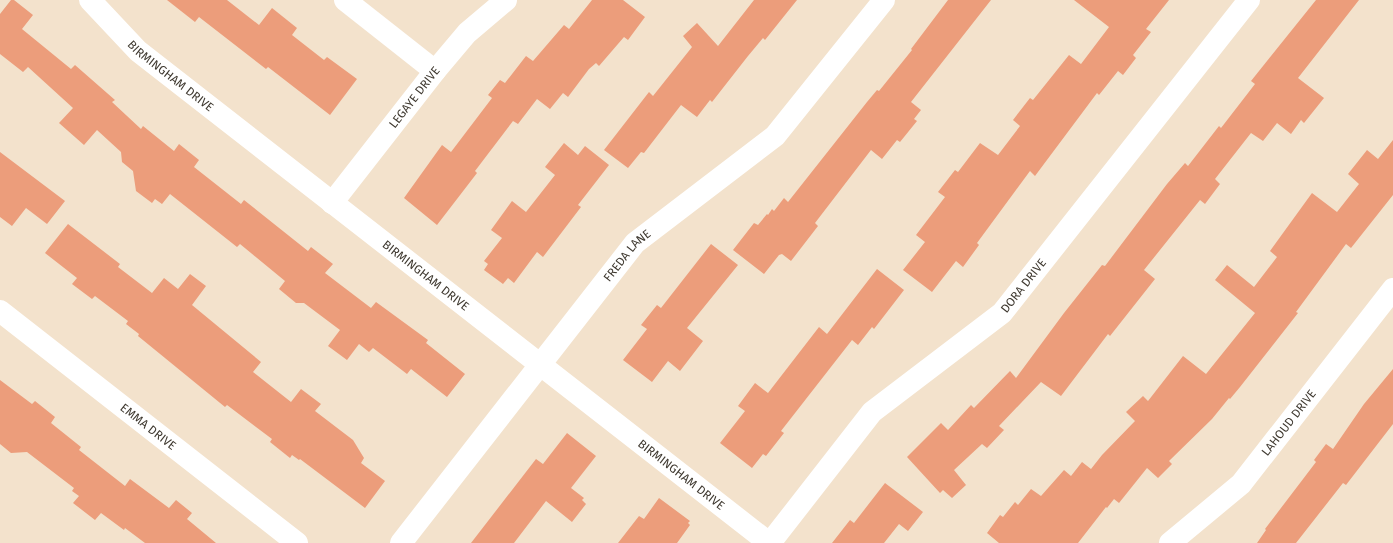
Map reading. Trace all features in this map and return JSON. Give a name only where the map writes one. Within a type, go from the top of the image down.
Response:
[{"type":"street","name":"BIRMINGHAM DRIVE","points":[[90,0],[138,52],[769,543]]},
{"type":"street","points":[[345,0],[435,71]]},
{"type":"street","name":"LEGAYE DRIVE","points":[[332,203],[435,71],[467,33],[506,0]]},
{"type":"street","name":"FREDA LANE","points":[[401,543],[635,243],[776,136],[884,0]]},
{"type":"street","name":"DORA DRIVE","points":[[769,543],[872,412],[1002,313],[1249,0]]},
{"type":"street","name":"LAHOUD DRIVE","points":[[1170,543],[1241,484],[1393,289]]},
{"type":"street","name":"EMMA DRIVE","points":[[0,311],[297,543]]},
{"type":"building","points":[[11,0],[14,0],[33,15],[22,29],[71,69],[75,65],[115,100],[112,102],[141,129],[143,126],[174,151],[179,144],[199,160],[194,167],[241,204],[244,200],[308,251],[311,247],[333,264],[325,273],[371,308],[376,302],[428,340],[426,343],[465,374],[447,397],[411,369],[407,374],[373,348],[369,352],[359,344],[347,360],[328,346],[340,330],[304,303],[296,303],[279,289],[285,281],[240,244],[237,247],[170,194],[162,204],[155,199],[152,203],[136,191],[133,171],[122,162],[121,152],[97,130],[84,145],[59,123],[73,108],[28,67],[23,72],[0,54],[0,14]]},
{"type":"building","points":[[167,0],[227,0],[259,25],[272,8],[297,28],[292,35],[324,60],[327,57],[357,79],[330,115],[268,67],[266,69],[199,17],[195,22]]},
{"type":"building","points":[[592,0],[623,0],[645,17],[628,40],[624,37],[599,66],[596,63],[589,69],[568,97],[563,93],[550,109],[537,99],[518,124],[513,121],[475,171],[477,173],[437,225],[404,198],[442,145],[451,152],[492,98],[488,95],[500,80],[505,83],[526,56],[533,61],[564,25],[569,29]]},
{"type":"building","points":[[754,0],[797,0],[765,40],[763,38],[712,102],[710,100],[697,117],[681,105],[644,153],[641,152],[628,168],[604,150],[649,92],[653,96],[692,47],[683,36],[697,23],[718,46]]},
{"type":"building","points":[[948,0],[991,0],[911,102],[921,110],[914,119],[917,121],[900,142],[897,140],[882,159],[871,150],[815,223],[818,226],[791,261],[782,254],[779,255],[764,274],[733,250],[754,223],[758,225],[772,209],[774,211],[784,198],[788,202],[867,102],[877,90],[879,91],[912,50],[911,49]]},
{"type":"building","points":[[1074,0],[1169,0],[1146,29],[1151,32],[1133,55],[1136,58],[1123,75],[1118,71],[1099,95],[1097,93],[1035,176],[1030,171],[977,243],[979,245],[963,267],[956,261],[932,292],[903,270],[925,242],[916,235],[945,197],[938,192],[955,170],[958,172],[980,143],[998,155],[1020,126],[1013,120],[1030,98],[1033,100],[1069,55],[1081,64],[1109,27]]},
{"type":"building","points":[[1316,0],[1359,0],[1298,78],[1324,98],[1304,123],[1301,120],[1291,134],[1277,123],[1263,141],[1251,133],[1215,179],[1220,184],[1205,204],[1200,200],[1144,270],[1155,279],[1110,336],[1108,334],[1061,396],[1041,382],[999,426],[1004,430],[987,448],[982,444],[954,470],[966,485],[952,498],[943,490],[940,493],[907,457],[941,423],[948,430],[971,405],[974,408],[1010,371],[1016,378],[1064,313],[1102,265],[1105,266],[1167,184],[1185,163],[1188,166],[1219,126],[1221,128],[1255,84],[1251,81]]},
{"type":"building","points":[[1393,140],[1393,195],[1351,248],[1346,244],[1296,312],[1298,313],[1240,387],[1212,419],[1169,461],[1172,464],[1158,478],[1147,468],[1119,503],[1114,499],[1107,508],[1106,507],[1078,543],[999,543],[987,533],[1000,515],[1003,517],[1015,502],[1018,505],[1031,489],[1041,496],[1064,470],[1071,476],[1082,462],[1091,469],[1102,455],[1135,421],[1126,412],[1143,396],[1148,401],[1183,356],[1206,374],[1255,313],[1215,280],[1227,265],[1254,287],[1277,257],[1270,251],[1312,193],[1337,212],[1359,184],[1348,174],[1367,150],[1378,159]]},
{"type":"building","points":[[564,143],[578,155],[585,146],[609,165],[578,205],[581,207],[543,257],[537,252],[514,283],[508,278],[503,284],[484,270],[488,264],[484,261],[502,238],[491,230],[512,201],[526,212],[555,175],[545,167]]},
{"type":"building","points":[[0,152],[65,201],[47,224],[26,208],[12,226],[0,217]]},
{"type":"building","points":[[68,224],[120,264],[118,267],[152,293],[164,278],[178,289],[190,274],[206,286],[192,305],[261,362],[253,372],[291,402],[301,389],[321,404],[315,411],[353,440],[364,458],[361,463],[385,481],[365,508],[300,459],[299,460],[292,455],[290,458],[270,442],[272,439],[227,405],[225,407],[138,336],[139,334],[126,324],[128,321],[95,296],[92,299],[72,284],[77,278],[45,253]]},
{"type":"building","points":[[711,244],[738,265],[687,328],[703,341],[680,371],[668,361],[652,382],[623,360],[647,329],[641,325],[657,305],[661,308]]},
{"type":"building","points":[[877,269],[904,290],[874,329],[872,327],[858,345],[852,340],[781,431],[784,433],[766,456],[763,454],[752,468],[720,443],[745,411],[738,406],[755,383],[768,393],[819,327],[827,334]]},
{"type":"building","points":[[1393,369],[1393,424],[1346,485],[1343,483],[1296,543],[1257,543],[1266,530],[1265,529],[1316,462],[1314,460],[1326,444],[1333,449],[1364,404]]},
{"type":"building","points":[[0,380],[32,404],[35,401],[55,417],[51,423],[81,447],[79,450],[125,486],[130,479],[169,508],[176,500],[192,513],[187,519],[216,543],[145,543],[101,513],[95,520],[73,503],[79,496],[72,491],[74,488],[27,452],[11,453],[0,444]]},
{"type":"building","points":[[567,433],[596,456],[571,488],[584,498],[582,500],[586,504],[572,522],[546,501],[514,543],[471,543],[536,459],[543,464]]},
{"type":"building","points":[[885,483],[923,512],[908,531],[899,524],[884,543],[832,543],[850,520],[854,523]]},
{"type":"building","points":[[659,498],[690,521],[688,523],[690,525],[677,543],[618,543],[639,516],[644,519]]}]
